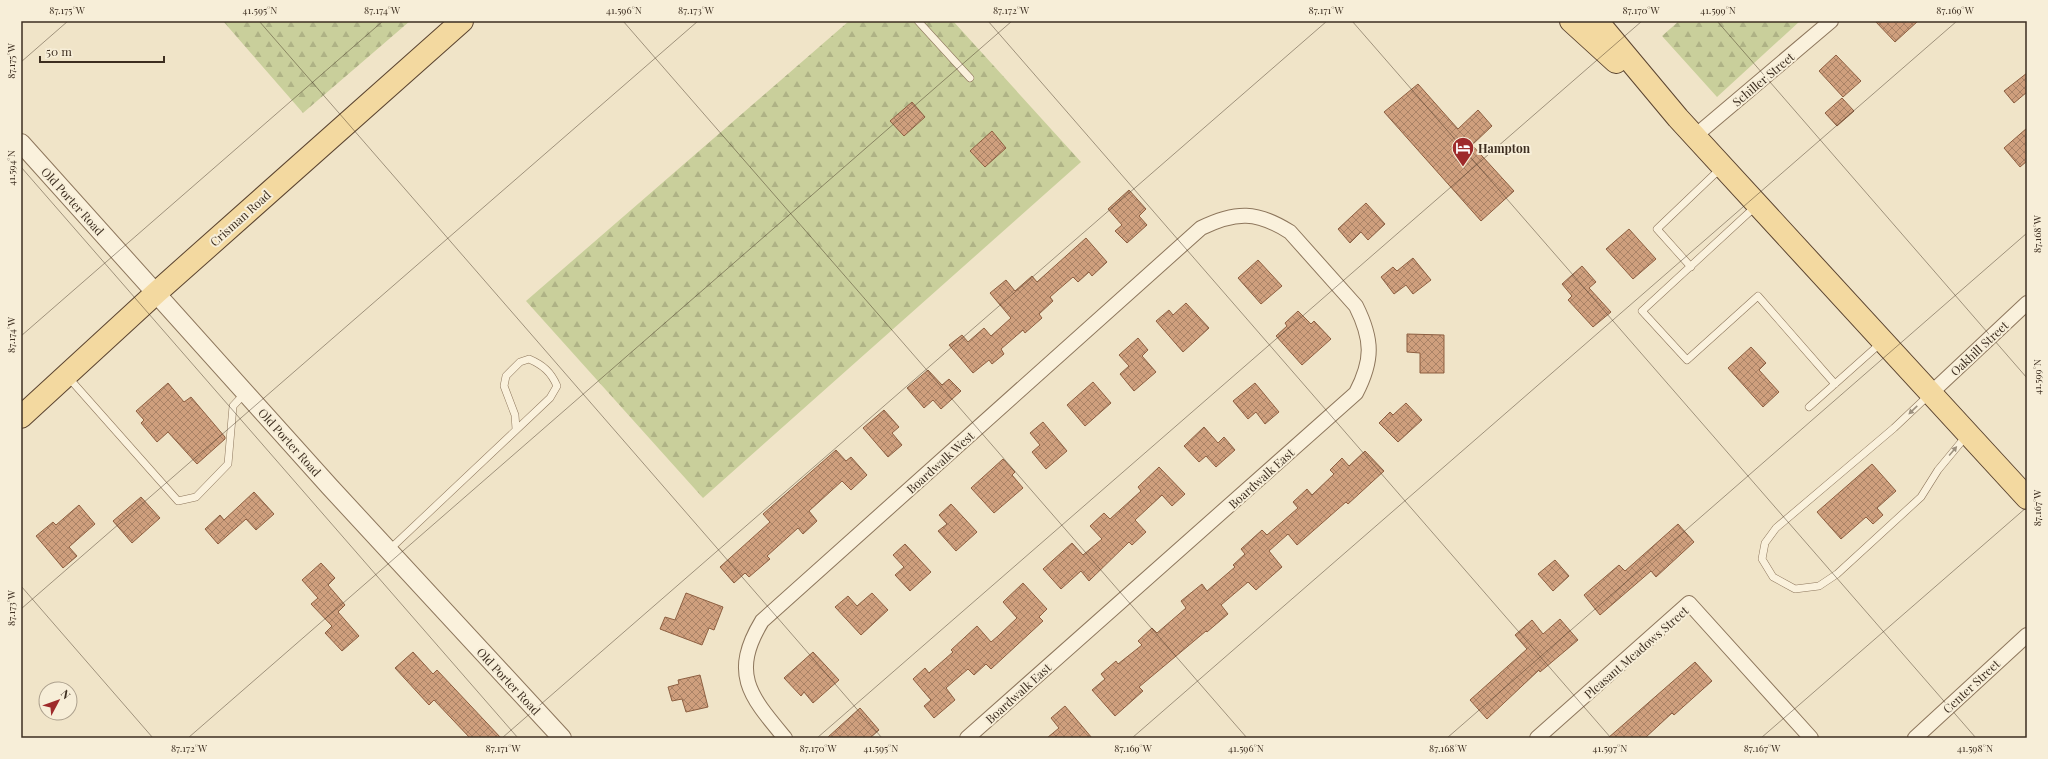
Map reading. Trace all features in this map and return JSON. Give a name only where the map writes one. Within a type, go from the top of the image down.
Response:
[{"type":"main road","name":"Crisman Road","points":[[21,417],[156,293],[462,21]]},
{"type":"main road","points":[[1571,21],[1678,118]]},
{"type":"main road","points":[[1597,21],[1678,118],[2027,498]]},
{"type":"street","name":"Schiller Street","points":[[1695,136],[1832,21]]},
{"type":"street","name":"Old Porter Road","points":[[21,143],[389,550],[562,738]]},
{"type":"street","name":"Boardwalk East","points":[[967,738],[1356,393],[1366,374],[1369,356],[1368,335],[1356,306],[1290,232],[1277,224],[1258,216],[1240,215],[1220,219]]},
{"type":"street","name":"Boardwalk West","points":[[785,738],[758,706],[748,685],[745,659],[752,637],[762,621],[1188,238],[1201,228],[1220,219]]},
{"type":"street","name":"Oakhill Street","points":[[1931,392],[2027,303]]},
{"type":"street","name":"Pleasant Meadows Street","points":[[1538,738],[1689,604],[1811,738]]},
{"type":"street","name":"Center Street","points":[[1915,738],[2027,635]]},
{"type":"lane","points":[[918,21],[970,78]]},
{"type":"lane","points":[[1690,267],[1657,229],[1722,166]]},
{"type":"lane","points":[[1757,204],[1642,311],[1687,360],[1758,296],[1835,384]]},
{"type":"lane","points":[[1809,407],[1883,341]]},
{"type":"lane","points":[[389,550],[550,398],[557,386],[552,375],[541,364],[529,359],[520,362],[506,376],[504,386],[515,415],[516,429]]},
{"type":"lane","points":[[67,375],[178,501],[196,497],[228,464],[233,406],[246,392]]},
{"type":"lane","points":[[1931,392],[1894,428],[1776,528],[1765,544],[1762,559],[1773,577],[1795,589],[1819,586],[1837,574],[1921,497],[1938,470],[1968,433]]},
{"type":"green space","points":[[223,21],[410,21],[303,113]]},
{"type":"green space","points":[[849,21],[953,21],[1081,162],[703,498],[526,301]]},
{"type":"green space","points":[[1679,21],[1800,21],[1717,97],[1662,36]]},
{"type":"building","points":[[1875,21],[1918,21],[1895,42]]},
{"type":"building","points":[[1836,55],[1861,81],[1843,97],[1819,71]]},
{"type":"building","points":[[2027,73],[2027,92],[2014,103],[2004,91]]},
{"type":"building","name":"Hampton","points":[[1418,84],[1458,129],[1478,110],[1492,126],[1472,145],[1514,191],[1481,221],[1384,112]]},
{"type":"building","points":[[1842,98],[1854,111],[1837,126],[1825,113]]},
{"type":"building","points":[[912,102],[925,117],[904,136],[890,121]]},
{"type":"building","points":[[2027,128],[2027,161],[2020,167],[2004,148]]},
{"type":"building","points":[[992,131],[1006,148],[985,167],[970,151]]},
{"type":"building","points":[[1129,190],[1146,209],[1139,216],[1147,225],[1127,243],[1115,231],[1122,225],[1108,209]]},
{"type":"building","points":[[1366,203],[1385,224],[1368,240],[1361,232],[1350,243],[1338,229]]},
{"type":"building","points":[[1629,229],[1656,259],[1633,279],[1606,249]]},
{"type":"building","points":[[1086,238],[1107,262],[1092,276],[1089,272],[1078,282],[1073,277],[1050,297],[1053,301],[1039,314],[1042,318],[1025,333],[1023,330],[1001,349],[1004,354],[992,364],[989,360],[973,373],[949,345],[962,335],[968,342],[984,328],[991,336],[1011,318],[990,293],[1006,280],[1015,291],[1032,276],[1037,282]]},
{"type":"building","points":[[1413,258],[1431,280],[1413,294],[1406,285],[1394,294],[1381,277],[1393,267],[1397,271]]},
{"type":"building","points":[[1258,260],[1282,286],[1261,304],[1238,278]]},
{"type":"building","points":[[1582,266],[1596,282],[1589,288],[1611,312],[1593,327],[1568,300],[1572,296],[1562,284]]},
{"type":"building","points":[[1186,303],[1209,328],[1183,352],[1156,321],[1169,310],[1173,315]]},
{"type":"building","points":[[1298,311],[1311,324],[1314,321],[1331,339],[1302,365],[1276,336],[1287,326],[1285,323]]},
{"type":"building","points":[[1407,334],[1444,335],[1444,373],[1420,373],[1420,353],[1407,352]]},
{"type":"building","points":[[1138,338],[1148,350],[1142,356],[1156,372],[1134,391],[1120,374],[1129,366],[1119,355]]},
{"type":"building","points":[[1751,347],[1766,363],[1759,370],[1779,392],[1763,407],[1728,368]]},
{"type":"building","points":[[928,370],[942,385],[949,379],[961,391],[941,409],[933,400],[924,408],[907,388]]},
{"type":"building","points":[[1093,382],[1111,403],[1085,426],[1067,405]]},
{"type":"building","points":[[168,383],[184,402],[191,397],[225,437],[225,439],[197,464],[168,432],[157,442],[141,423],[144,420],[136,411]]},
{"type":"building","points":[[1255,383],[1279,412],[1265,424],[1256,412],[1248,419],[1233,401]]},
{"type":"building","points":[[1406,403],[1422,420],[1398,442],[1379,423],[1390,412],[1393,415]]},
{"type":"building","points":[[884,410],[899,427],[892,433],[902,445],[888,457],[863,428]]},
{"type":"building","points":[[1043,422],[1067,451],[1046,469],[1032,452],[1040,445],[1030,433]]},
{"type":"building","points":[[1204,427],[1218,443],[1224,437],[1235,450],[1216,467],[1206,456],[1199,462],[1184,446]]},
{"type":"building","points":[[836,450],[846,461],[851,457],[867,475],[851,490],[842,481],[809,511],[817,521],[803,534],[798,528],[767,556],[770,559],[749,577],[745,573],[734,583],[720,567],[770,522],[763,514]]},
{"type":"building","points":[[1365,451],[1384,471],[1348,504],[1346,502],[1297,545],[1288,534],[1269,551],[1282,567],[1256,590],[1248,582],[1221,605],[1228,614],[1139,687],[1143,691],[1115,716],[1092,690],[1105,679],[1101,674],[1116,661],[1118,664],[1142,645],[1138,641],[1152,628],[1157,633],[1186,608],[1181,601],[1202,584],[1207,591],[1235,567],[1233,565],[1245,554],[1241,549],[1262,530],[1267,535],[1298,508],[1293,502],[1307,489],[1312,495],[1334,474],[1330,470],[1342,458],[1349,466]]},
{"type":"building","points":[[1003,459],[1015,472],[1012,475],[1023,488],[994,513],[971,488]]},
{"type":"building","points":[[1872,464],[1896,491],[1877,508],[1883,515],[1873,524],[1866,517],[1841,539],[1817,512]]},
{"type":"building","points":[[1159,467],[1185,494],[1172,506],[1162,495],[1135,520],[1146,532],[1132,545],[1129,542],[1089,581],[1081,571],[1061,589],[1043,569],[1072,543],[1083,555],[1102,539],[1090,526],[1104,513],[1110,519],[1141,491],[1138,487]]},
{"type":"building","points":[[254,492],[274,514],[256,530],[246,519],[218,544],[205,529],[220,515],[224,520]]},
{"type":"building","points":[[141,497],[160,518],[132,543],[113,521]]},
{"type":"building","points":[[951,504],[977,532],[956,551],[938,531],[947,524],[939,515]]},
{"type":"building","points":[[79,505],[95,524],[69,547],[77,556],[63,568],[36,536],[53,522],[56,525]]},
{"type":"building","points":[[1678,524],[1694,542],[1656,577],[1651,571],[1600,615],[1584,595],[1619,565],[1625,571]]},
{"type":"building","points":[[905,544],[931,572],[910,591],[895,575],[904,567],[893,555]]},
{"type":"building","points":[[1555,560],[1569,576],[1553,591],[1538,574]]},
{"type":"building","points":[[321,563],[335,578],[328,585],[345,605],[338,612],[359,636],[342,651],[325,633],[332,626],[311,604],[318,598],[302,580]]},
{"type":"building","points":[[1023,583],[1047,609],[1039,617],[1043,621],[991,669],[986,664],[974,675],[968,669],[946,688],[955,700],[934,718],[924,706],[931,700],[913,679],[925,668],[929,673],[953,652],[951,650],[977,626],[991,642],[998,636],[1017,618],[1003,602]]},
{"type":"building","points":[[686,593],[723,607],[714,630],[709,628],[702,645],[660,629],[665,617],[675,620]]},
{"type":"building","points":[[872,593],[888,610],[861,635],[835,607],[848,596],[857,606]]},
{"type":"building","points":[[1560,619],[1578,640],[1540,672],[1539,670],[1487,719],[1470,700],[1527,649],[1515,635],[1532,620],[1543,634]]},
{"type":"building","points":[[413,652],[433,674],[437,670],[501,738],[470,738],[434,700],[429,705],[395,668]]},
{"type":"building","points":[[813,652],[839,680],[813,703],[804,692],[801,696],[784,678]]},
{"type":"building","points":[[1695,662],[1712,681],[1674,715],[1672,713],[1645,738],[1608,738]]},
{"type":"building","points":[[700,675],[708,707],[686,712],[682,699],[672,701],[668,687],[679,684],[678,680]]},
{"type":"building","points":[[1065,706],[1092,738],[1047,738],[1059,728],[1051,718]]},
{"type":"building","points":[[860,708],[879,730],[870,738],[827,738]]},
{"type":"place","name":"Hampton","points":[[1463,168]]}]
